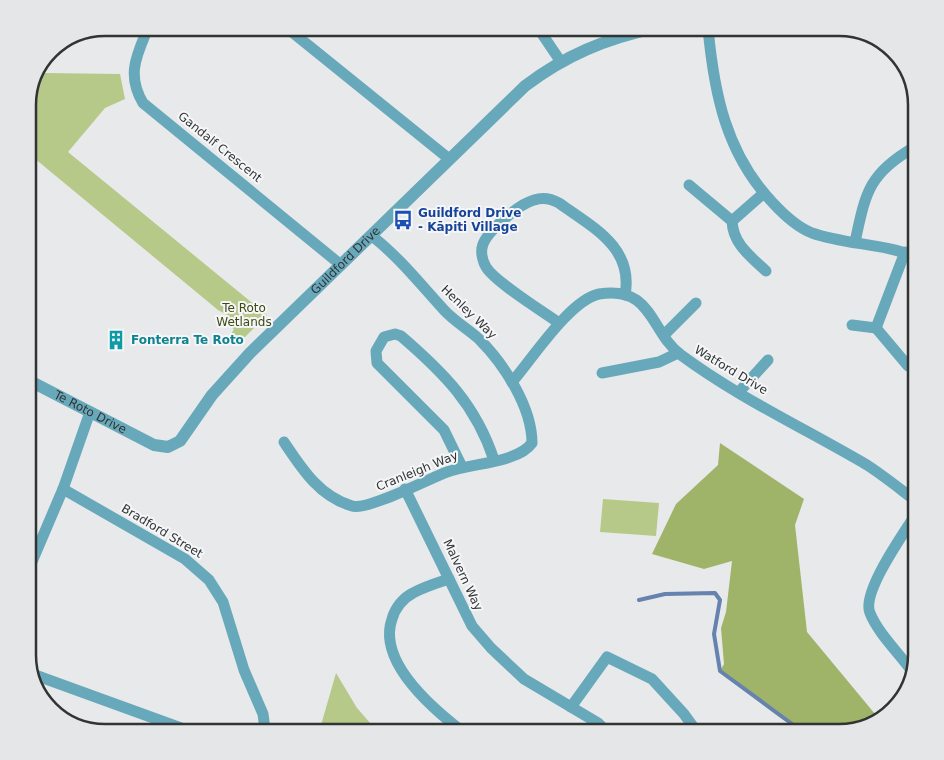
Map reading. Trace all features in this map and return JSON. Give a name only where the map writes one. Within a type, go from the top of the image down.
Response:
[{"type":"street","name":"Gandalf Crescent","points":[[145,36],[133,71],[137,94],[143,103],[341,265]]},
{"type":"street","points":[[297,36],[448,158]]},
{"type":"street","points":[[543,36],[561,62]]},
{"type":"street","name":"Guildford Drive","points":[[154,445],[168,448],[180,440],[212,395],[250,353],[372,236],[448,158],[525,86],[561,62],[602,41],[622,36]]},
{"type":"street","points":[[709,36],[715,85],[725,122],[742,163],[764,193],[784,215],[810,232],[831,239],[856,242],[908,253]]},
{"type":"street","points":[[856,242],[864,203],[870,187],[882,170],[908,151]]},
{"type":"street","points":[[689,185],[732,222]]},
{"type":"street","points":[[764,193],[732,222],[732,233],[737,241],[766,271]]},
{"type":"street","points":[[512,382],[559,323],[580,303],[597,295],[613,293],[625,295],[627,276],[623,262],[613,244],[559,202],[550,198],[531,200],[506,217],[485,240],[482,248],[482,258],[486,267],[496,278],[559,323]]},
{"type":"street","name":"Henley Way","points":[[372,236],[408,267],[446,312],[479,339],[512,382],[529,426],[532,443],[527,450]]},
{"type":"street","points":[[876,328],[905,252]]},
{"type":"street","name":"Watford Drive","points":[[625,295],[641,303],[678,353],[708,374],[869,467],[908,495]]},
{"type":"street","points":[[664,335],[696,303]]},
{"type":"street","points":[[852,325],[876,328],[908,366]]},
{"type":"street","points":[[462,467],[444,430],[378,363],[376,351],[384,337],[401,336],[449,379],[472,412],[489,444],[494,460]]},
{"type":"street","points":[[602,373],[659,362],[678,353]]},
{"type":"street","points":[[740,392],[768,360]]},
{"type":"street","name":"Te Roto Drive","points":[[36,384],[154,445]]},
{"type":"street","points":[[36,552],[63,489],[90,412]]},
{"type":"street","name":"Cranleigh Way","points":[[284,442],[303,470],[328,496],[354,507],[372,505],[405,489],[462,467],[518,455],[527,450]]},
{"type":"street","name":"Bradford Street","points":[[63,489],[185,559],[209,580],[223,602],[244,670],[263,714],[264,724]]},
{"type":"street","name":"Malvern Way","points":[[405,489],[418,510],[472,626],[491,648],[524,679],[599,724]]},
{"type":"street","points":[[907,664],[870,615],[868,599],[908,527]]},
{"type":"street","points":[[449,579],[413,593],[404,600],[396,609],[389,635],[396,662],[422,697],[454,724]]},
{"type":"street","points":[[571,707],[607,657],[652,679],[691,724]]},
{"type":"street","points":[[40,677],[170,724]]},
{"type":"green space","name":"Te Roto Wetlands","points":[[46,69],[45,73],[120,74],[125,99],[105,108],[68,152],[267,315],[238,344],[230,336],[234,329],[225,324],[229,316],[218,310],[36,160],[36,101],[39,87]]},
{"type":"green space","points":[[720,443],[804,499],[795,525],[807,632],[875,714],[848,723],[790,724],[720,671],[724,664],[721,628],[726,612],[732,561],[704,569],[652,554],[676,504],[718,465]]},
{"type":"green space","points":[[603,499],[659,503],[656,536],[600,532]]},
{"type":"green space","points":[[336,673],[357,708],[371,724],[321,724]]},
{"type":"waterway","points":[[639,600],[665,594],[715,593],[720,600],[714,634],[720,671],[792,724]]},
{"type":"place","name":"Guildford Drive - Kāpiti Village","points":[[403,220]]},
{"type":"place","name":"Fonterra Te Roto","points":[[116,340]]}]
